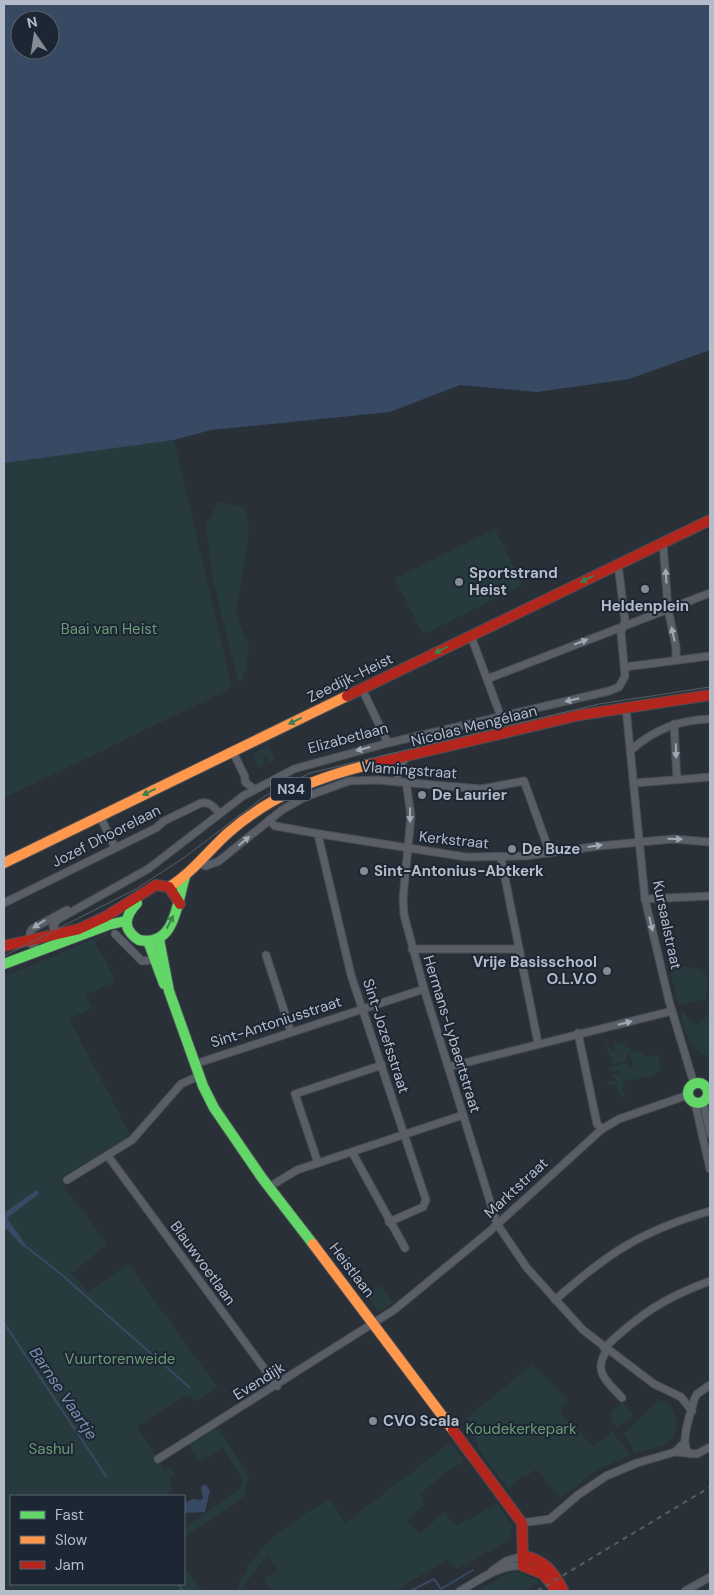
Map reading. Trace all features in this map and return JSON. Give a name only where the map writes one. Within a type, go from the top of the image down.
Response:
[{"type":"main road","name":"Zeedijk-Heist","points":[[4,863],[710,520]]},
{"type":"main road","name":"N34","points":[[626,708],[710,695]]},
{"type":"main road","name":"Nicolas Mengélaan","points":[[180,904],[180,888],[185,877],[197,863],[232,830],[282,793],[302,784],[335,773],[580,715],[626,708]]},
{"type":"main road","name":"Nicolas Mengélaan","points":[[169,887],[185,877]]},
{"type":"main road","name":"N34","points":[[4,946],[91,925],[143,892],[160,884],[169,887]]},
{"type":"main road","points":[[169,887],[180,904]]},
{"type":"main road","points":[[143,892],[142,898],[128,909],[125,922],[130,934],[154,940]]},
{"type":"main road","name":"N34","points":[[154,940],[164,935],[180,904]]},
{"type":"main road","points":[[4,964],[108,925],[125,922]]},
{"type":"main road","name":"Heistlaan","points":[[154,940],[154,960],[169,991]]},
{"type":"main road","name":"Heistlaan","points":[[154,940],[194,1064],[214,1108],[269,1187],[522,1524]]},
{"type":"main road","points":[[694,1084],[702,1084],[709,1091],[696,1100],[690,1087],[694,1084]]},
{"type":"main road","points":[[522,1524],[523,1561]]},
{"type":"main road","points":[[523,1561],[539,1560],[549,1566],[563,1591]]},
{"type":"main road","points":[[523,1561],[546,1576],[557,1591]]},
{"type":"street","points":[[663,543],[668,609],[676,647],[676,660]]},
{"type":"street","points":[[618,564],[625,621],[622,627],[625,666],[710,656]]},
{"type":"street","points":[[487,679],[710,593]]},
{"type":"street","points":[[471,636],[501,717]]},
{"type":"street","name":"Elizabetlaan","points":[[59,934],[53,927],[57,920],[164,858],[219,813],[254,789],[307,764],[388,742],[609,691],[619,687],[624,680],[625,666]]},
{"type":"street","points":[[362,688],[388,742]]},
{"type":"street","name":"Kursaalstraat","points":[[626,708],[632,750],[645,899],[672,1011],[694,1084]]},
{"type":"street","points":[[632,750],[653,734],[674,724],[685,720],[710,719]]},
{"type":"street","points":[[674,724],[676,780]]},
{"type":"street","points":[[233,752],[246,776],[245,782],[254,789]]},
{"type":"street","points":[[397,782],[400,765],[407,757]]},
{"type":"street","points":[[635,784],[710,777]]},
{"type":"street","name":"Vlamingstraat","points":[[197,863],[206,866],[219,861],[269,820],[305,797],[332,786],[363,780],[481,789],[524,781],[550,854]]},
{"type":"street","name":"Hermans-Lybaertstraat","points":[[406,782],[411,816],[403,898],[404,915],[412,949],[462,1114],[498,1224],[527,1268],[583,1330],[654,1384],[681,1397]]},
{"type":"street","name":"Jozef Dhoorelaan","points":[[4,903],[201,803],[207,802],[213,805],[219,813]]},
{"type":"street","points":[[100,816],[115,848]]},
{"type":"street","name":"Kerkstraat","points":[[269,820],[275,826],[466,857],[501,858],[550,854],[639,841],[673,839],[710,842]]},
{"type":"street","name":"Sint-Jozefsstraat","points":[[320,834],[319,839],[351,975],[426,1200],[423,1207],[389,1222]]},
{"type":"street","points":[[501,858],[538,1043]]},
{"type":"street","name":"Elizabetlaan","points":[[29,939],[32,929],[39,923],[115,888]]},
{"type":"street","points":[[645,899],[710,896]]},
{"type":"street","points":[[115,934],[142,961],[154,960]]},
{"type":"street","points":[[29,939],[33,947],[40,950]]},
{"type":"street","points":[[412,949],[518,949]]},
{"type":"street","points":[[266,955],[291,1032]]},
{"type":"street","name":"Sint-Antoniusstraat","points":[[194,1064],[424,989]]},
{"type":"street","points":[[448,1067],[672,1011]]},
{"type":"street","points":[[578,1034],[597,1124],[602,1129]]},
{"type":"street","points":[[318,1163],[295,1094],[382,1065]]},
{"type":"street","points":[[68,1180],[139,1135],[181,1084],[199,1076]]},
{"type":"street","points":[[696,1100],[710,1134]]},
{"type":"street","points":[[696,1100],[710,1169]]},
{"type":"street","name":"Marktstraat","points":[[374,1325],[498,1224],[602,1129],[627,1116],[696,1100]]},
{"type":"street","points":[[269,1187],[297,1170],[462,1114]]},
{"type":"street","points":[[352,1152],[404,1248]]},
{"type":"street","name":"Blauwvoetlaan","points":[[108,1156],[277,1386]]},
{"type":"street","points":[[555,1300],[622,1246],[663,1226],[710,1211]]},
{"type":"street","points":[[622,1398],[605,1380],[601,1369],[600,1363],[606,1349],[632,1322],[662,1301],[710,1281]]},
{"type":"street","name":"Evendijk","points":[[158,1459],[374,1325]]},
{"type":"street","points":[[692,1411],[681,1397],[697,1394],[710,1385]]},
{"type":"street","points":[[690,1454],[686,1450],[684,1443],[697,1394]]},
{"type":"street","points":[[675,1452],[684,1443]]},
{"type":"street","points":[[522,1524],[550,1519],[578,1495],[606,1476],[637,1463],[675,1452],[697,1454],[710,1447]]},
{"type":"street","points":[[460,1591],[489,1574],[506,1561],[523,1561]]},
{"type":"street","points":[[685,1591],[710,1577]]},
{"type":"green space","name":"Baai van Heist","points":[[4,4],[710,4],[710,350],[629,379],[537,392],[460,385],[390,412],[211,430],[174,440],[232,688],[4,798]]},
{"type":"green space","points":[[219,501],[245,508],[249,531],[236,612],[249,644],[247,665],[241,682],[238,680],[212,576],[206,525]]},
{"type":"green space","name":"Sportstrand Heist","points":[[495,529],[523,585],[423,635],[395,579]]},
{"type":"green space","points":[[269,746],[275,760],[269,763],[266,757],[263,758],[265,764],[259,768],[252,754]]},
{"type":"green space","name":"Vuurtorenweide","points":[[107,933],[108,935],[95,942],[116,981],[86,995],[92,1008],[69,1019],[131,1136],[61,1177],[66,1189],[107,1244],[72,1273],[89,1292],[128,1264],[217,1387],[196,1401],[187,1394],[137,1426],[165,1472],[171,1468],[175,1474],[170,1477],[171,1487],[167,1495],[10,1495],[10,1585],[185,1585],[185,1566],[202,1591],[4,1591],[4,977]]},
{"type":"green space","points":[[679,966],[702,969],[701,973],[706,974],[708,986],[705,1000],[679,1004],[669,968]]},
{"type":"green space","points":[[680,1011],[685,1013],[690,1022],[694,1023],[700,1023],[710,1012],[710,1057],[703,1054],[693,1045],[686,1032]]},
{"type":"green space","points":[[616,1041],[618,1045],[624,1041],[626,1048],[630,1047],[631,1052],[643,1050],[644,1057],[658,1054],[661,1070],[655,1072],[655,1075],[623,1082],[625,1087],[622,1088],[625,1096],[621,1098],[616,1084],[608,1085],[607,1082],[616,1080],[616,1077],[611,1078],[611,1075],[620,1073],[619,1070],[610,1072],[609,1068],[627,1063],[628,1068],[634,1065],[629,1053],[626,1054],[627,1061],[611,1064],[612,1057],[610,1057],[606,1043],[609,1043],[609,1048],[612,1051],[615,1050],[613,1042]]},
{"type":"green space","points":[[379,1285],[393,1302],[379,1312],[366,1295]]},
{"type":"green space","name":"Koudekerkepark","points":[[532,1364],[568,1401],[560,1411],[593,1447],[612,1431],[630,1455],[597,1470],[560,1498],[536,1469],[526,1477],[524,1475],[509,1489],[481,1453],[467,1418]]},
{"type":"green space","points":[[661,1399],[667,1403],[674,1414],[676,1421],[675,1433],[665,1444],[635,1453],[624,1433]]},
{"type":"green space","points":[[622,1402],[632,1412],[632,1416],[619,1427],[616,1427],[612,1422],[611,1413]]},
{"type":"green space","points":[[218,1427],[249,1478],[244,1490],[246,1495],[185,1537],[185,1527],[241,1488],[242,1478],[223,1448],[200,1461],[189,1445]]},
{"type":"green space","points":[[450,1443],[464,1462],[449,1469],[421,1494],[424,1504],[407,1520],[420,1534],[444,1512],[456,1526],[497,1504],[513,1527],[508,1541],[457,1569],[446,1560],[395,1591],[273,1591],[264,1579],[278,1570],[267,1556],[241,1591],[237,1591],[252,1561],[262,1548],[287,1526],[330,1499],[345,1523]]},
{"type":"green space","points":[[510,1572],[524,1574],[539,1581],[525,1591],[477,1591]]},
{"type":"water","points":[[4,4],[710,4],[710,350],[629,379],[537,392],[460,385],[390,412],[211,430],[174,440],[4,463]]},
{"type":"water","points":[[37,1190],[39,1194],[7,1218],[28,1248],[23,1247],[7,1229],[4,1229],[4,1213]]},
{"type":"water","points":[[206,1485],[210,1491],[205,1512],[185,1513],[185,1499],[187,1502],[203,1498],[201,1487]]},
{"type":"waterway","points":[[28,1248],[62,1275],[189,1387]]},
{"type":"waterway","name":"Barnse Vaartje","points":[[4,1323],[106,1476]]},
{"type":"waterway","points":[[410,1591],[434,1579],[441,1589],[473,1570]]},
{"type":"waterway","points":[[179,1585],[183,1591]]},
{"type":"tram line","points":[[4,956],[136,889],[185,857],[265,796],[310,773],[599,704],[710,687]]},
{"type":"railway","points":[[537,1591],[710,1487]]},
{"type":"traffic: fast","points":[[137,903],[127,918],[127,927],[130,932],[139,940],[151,941],[161,937],[168,930],[173,920],[185,877]]},
{"type":"traffic: fast","points":[[4,964],[108,925],[125,921]]},
{"type":"traffic: fast","points":[[159,939],[169,991],[203,1086],[214,1108],[262,1178],[313,1244]]},
{"type":"traffic: fast","points":[[148,941],[164,984]]},
{"type":"traffic: fast","points":[[698,1083],[705,1086],[708,1093],[705,1100],[698,1103],[691,1100],[688,1093],[691,1086],[698,1083]]},
{"type":"traffic: slow","points":[[4,863],[347,696]]},
{"type":"traffic: slow","points":[[169,887],[193,869],[228,833],[261,808],[314,782],[372,764]]},
{"type":"traffic: slow","points":[[313,1244],[453,1430]]},
{"type":"traffic: jam","points":[[347,696],[710,520]]},
{"type":"traffic: jam","points":[[372,764],[580,715],[710,695]]},
{"type":"traffic: jam","points":[[4,946],[79,929],[105,917],[156,885],[169,887],[180,904]]},
{"type":"traffic: jam","points":[[453,1430],[522,1523],[523,1566],[543,1574],[557,1591]]},
{"type":"traffic: jam","points":[[523,1556],[537,1560],[548,1567],[563,1590]]},
{"type":"place","name":"Sportstrand Heist","points":[[459,582]]},
{"type":"place","name":"Heldenplein","points":[[645,589]]},
{"type":"place","name":"De Laurier","points":[[422,795]]},
{"type":"place","name":"De Buze","points":[[512,849]]},
{"type":"place","name":"Sint-Antonius-Abtkerk","points":[[364,871]]},
{"type":"place","name":"Vrije Basisschool O.L.V.O","points":[[607,971]]},
{"type":"place","name":"CVO Scala","points":[[373,1421]]},
{"type":"park label","name":"Sashul","points":[[51,1449]]}]
